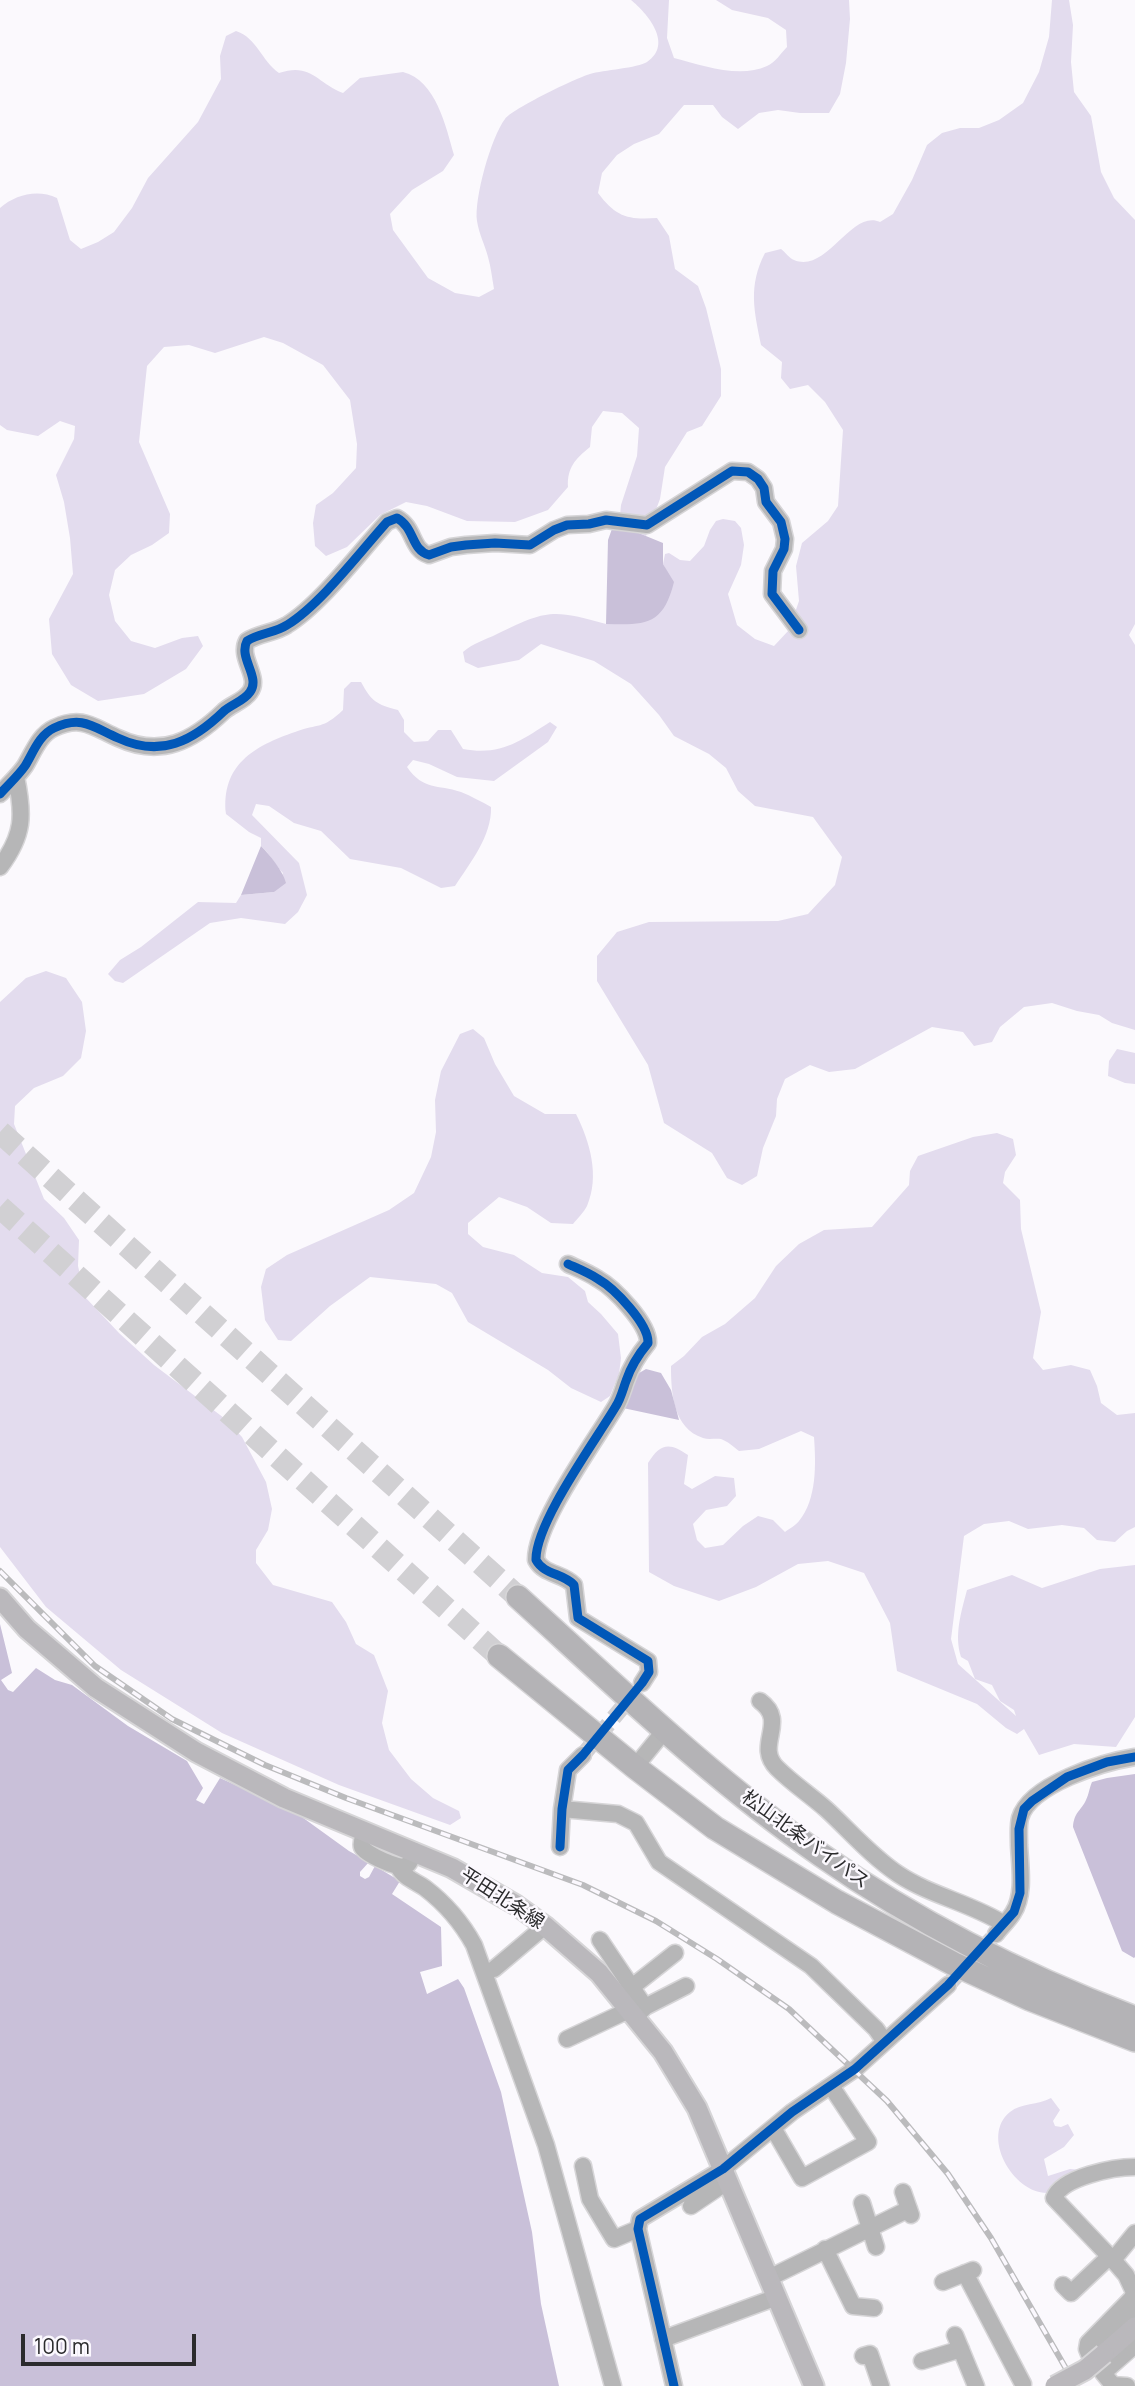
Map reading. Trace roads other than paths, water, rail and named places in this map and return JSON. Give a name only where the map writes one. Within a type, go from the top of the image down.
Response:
[{"type":"highway","name":"松山北条バイパス","points":[[519,1597],[664,1730],[740,1794],[801,1840],[905,1909],[965,1944],[1038,1979],[1135,2018]]},
{"type":"highway","name":"松山北条バイパス","points":[[499,1656],[635,1767],[715,1828],[837,1902],[954,1964],[1030,1999],[1135,2040]]},
{"type":"main road","name":"平田北条線","points":[[0,1598],[27,1629],[96,1688],[196,1752],[284,1798],[452,1868],[516,1905],[577,1951],[636,2011],[696,2108],[814,2386]]},
{"type":"main road","points":[[1055,2386],[1099,2361],[1135,2327]]},
{"type":"street","points":[[0,794],[16,777],[47,731],[68,723],[84,722],[121,740],[148,746],[171,746],[208,727],[227,708],[252,690],[253,679],[244,652],[247,641],[281,629],[295,620],[392,519],[397,518],[407,525],[418,550],[429,555],[466,545],[530,545],[567,525],[606,520],[646,525],[716,479],[732,471],[741,470],[758,479],[764,488],[766,502],[781,522],[784,549],[773,570],[772,594],[799,630]]},
{"type":"street","points":[[0,867],[16,842],[20,830],[22,813],[16,777]]},
{"type":"street","points":[[568,1264],[600,1280],[611,1289],[646,1329],[648,1343],[635,1360],[617,1405],[549,1519],[537,1548],[536,1560],[543,1569],[574,1585],[579,1618],[648,1661],[649,1672],[642,1683]]},
{"type":"street","points":[[760,1701],[773,1717],[768,1752],[774,1766],[898,1874],[940,1895],[987,1913],[1000,1929],[1014,1912],[1020,1893],[1019,1829],[1024,1810],[1032,1801],[1067,1777],[1107,1762],[1135,1757]]},
{"type":"street","points":[[635,1767],[664,1730]]},
{"type":"street","points":[[560,1847],[568,1770],[583,1755]]},
{"type":"street","points":[[562,1810],[618,1814],[636,1823],[659,1862],[811,1966],[876,2029],[885,2042]]},
{"type":"street","points":[[365,1831],[361,1843],[363,1848],[399,1868],[456,1917],[481,1962],[546,2145],[613,2386]]},
{"type":"street","points":[[399,1868],[409,1863],[415,1851]]},
{"type":"street","points":[[494,1969],[545,1926]]},
{"type":"street","points":[[600,1940],[632,1987],[636,2011]]},
{"type":"street","points":[[632,1987],[676,1953]]},
{"type":"street","points":[[691,2206],[773,2128],[855,2069],[948,1985]]},
{"type":"street","points":[[567,2039],[636,2011],[687,1986]]},
{"type":"street","points":[[773,2128],[802,2178],[868,2142],[831,2086]]},
{"type":"street","points":[[583,2166],[590,2199],[614,2239],[638,2228]]},
{"type":"street","points":[[1126,2386],[1113,2385],[1099,2361],[1087,2349],[1088,2343],[1135,2292],[1112,2258],[1054,2198],[1062,2186],[1093,2174],[1135,2167]]},
{"type":"street","points":[[674,2386],[638,2228],[640,2219],[725,2175]]},
{"type":"street","points":[[663,2339],[773,2287],[825,2249],[869,2227],[910,2212],[903,2192]]},
{"type":"street","points":[[862,2203],[876,2247]]},
{"type":"street","points":[[1063,2285],[1072,2294],[1135,2233]]},
{"type":"street","points":[[825,2249],[853,2306],[874,2308]]},
{"type":"street","points":[[943,2282],[969,2272],[1025,2383]]},
{"type":"street","points":[[1099,2361],[1113,2334],[1135,2311]]},
{"type":"street","points":[[922,2361],[958,2342],[976,2386]]},
{"type":"street","points":[[1099,2361],[1135,2345]]},
{"type":"street","points":[[863,2356],[870,2354],[881,2386]]},
{"type":"tunnel","points":[[0,1132],[518,1597]]},
{"type":"tunnel","points":[[0,1207],[499,1656]]},
{"type":"tunnel","points":[[583,1755],[634,1693]]},
{"type":"tunnel","points":[[948,1985],[996,1934]]},
{"type":"railway","points":[[0,1571],[95,1666],[172,1719],[265,1765],[346,1798],[583,1885],[656,1921],[789,2009],[887,2101],[948,2174],[991,2238],[1076,2386]]}]
